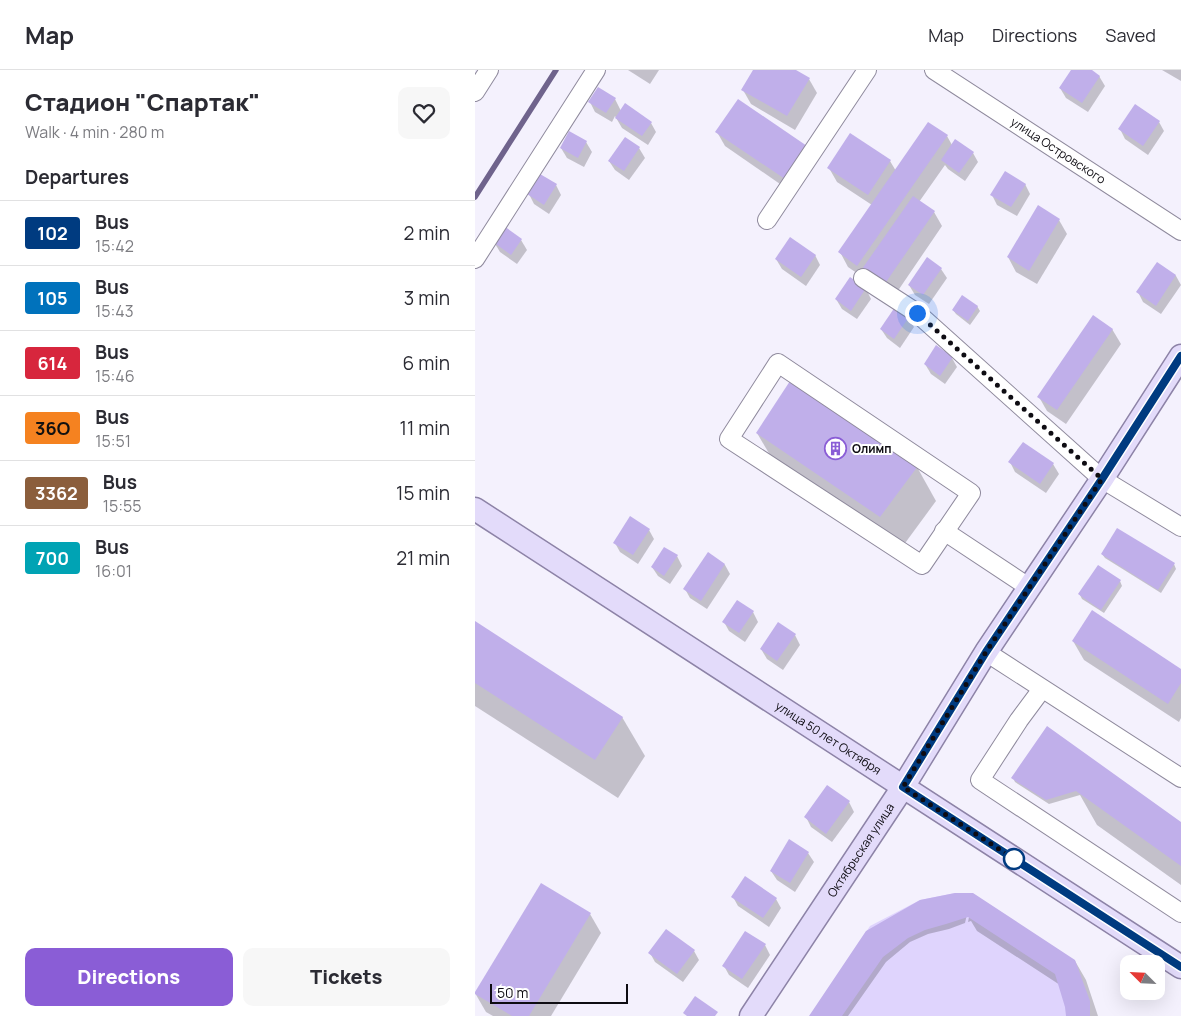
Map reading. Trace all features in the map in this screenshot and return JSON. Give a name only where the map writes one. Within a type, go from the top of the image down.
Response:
[{"type":"main road","name":"Октябрьская улица","points":[[751,1016],[903,787],[986,652],[1102,479],[1181,356]]},
{"type":"main road","name":"улица 50 лет Октября","points":[[475,509],[1181,967]]},
{"type":"street","points":[[475,92],[489,70]]},
{"type":"street","points":[[475,259],[596,70]]},
{"type":"street","points":[[767,220],[867,70]]},
{"type":"street","name":"улица Островского","points":[[934,70],[1181,231]]},
{"type":"street","points":[[863,278],[917,313],[1102,479],[1181,527]]},
{"type":"street","points":[[778,364],[971,493],[944,531],[921,565],[729,439],[778,364]]},
{"type":"street","points":[[944,531],[1030,588]]},
{"type":"street","points":[[986,652],[1181,778]]},
{"type":"street","points":[[1042,688],[980,780],[1181,913]]},
{"type":"shaded area","points":[[955,893],[994,912],[1066,957],[1082,1016],[811,1016],[870,926],[920,900]]},
{"type":"building","points":[[753,70],[796,70],[810,78],[787,116],[741,90]]},
{"type":"building","points":[[1071,70],[1092,70],[1100,76],[1082,103],[1059,88]]},
{"type":"building","points":[[598,87],[616,98],[606,113],[588,102]]},
{"type":"building","points":[[738,99],[807,146],[785,179],[715,132]]},
{"type":"building","points":[[625,103],[652,122],[642,136],[615,118]]},
{"type":"building","points":[[1135,104],[1160,121],[1143,146],[1118,129]]},
{"type":"building","points":[[928,122],[948,135],[857,266],[838,252]]},
{"type":"building","points":[[569,131],[587,141],[578,158],[560,148]]},
{"type":"building","points":[[850,133],[891,160],[868,195],[827,168]]},
{"type":"building","points":[[625,137],[640,147],[624,171],[608,161]]},
{"type":"building","points":[[955,139],[974,152],[959,173],[941,160]]},
{"type":"building","points":[[1005,171],[1026,184],[1011,207],[990,195]]},
{"type":"building","points":[[540,174],[557,184],[544,205],[527,194]]},
{"type":"building","points":[[913,196],[935,211],[884,285],[862,269]]},
{"type":"building","points":[[1038,205],[1060,219],[1029,271],[1007,257]]},
{"type":"building","points":[[504,226],[522,239],[511,255],[493,242]]},
{"type":"building","points":[[790,237],[816,255],[801,277],[775,259]]},
{"type":"building","points":[[927,257],[942,268],[923,295],[908,285]]},
{"type":"building","points":[[1157,262],[1176,275],[1156,306],[1136,292]]},
{"type":"building","points":[[850,277],[866,288],[851,311],[835,299]]},
{"type":"building","points":[[962,295],[978,306],[968,321],[952,310]]},
{"type":"building","points":[[895,307],[909,317],[894,339],[880,329]]},
{"type":"building","points":[[1093,315],[1113,329],[1057,410],[1037,397]]},
{"type":"building","points":[[936,345],[953,357],[940,376],[924,364]]},
{"type":"building","name":"Олимп","points":[[790,381],[918,466],[880,517],[756,433]]},
{"type":"building","points":[[1023,442],[1054,463],[1040,484],[1008,462]]},
{"type":"building","points":[[630,516],[650,529],[633,555],[613,543]]},
{"type":"building","points":[[1117,528],[1175,563],[1158,590],[1101,554]]},
{"type":"building","points":[[664,547],[678,555],[664,576],[651,567]]},
{"type":"building","points":[[708,552],[725,564],[701,601],[683,589]]},
{"type":"building","points":[[1098,565],[1121,580],[1101,610],[1078,594]]},
{"type":"building","points":[[737,600],[754,611],[739,633],[722,622]]},
{"type":"building","points":[[1092,610],[1181,669],[1181,683],[1168,704],[1072,641]]},
{"type":"building","points":[[475,621],[623,717],[595,760],[475,683]]},
{"type":"building","points":[[778,622],[796,634],[777,661],[760,649]]},
{"type":"building","points":[[1047,726],[1181,822],[1181,866],[1076,791],[1046,800],[1011,778]]},
{"type":"building","points":[[827,785],[850,801],[826,834],[804,817]]},
{"type":"building","points":[[789,839],[809,852],[790,883],[770,871]]},
{"type":"building","points":[[745,876],[777,898],[763,918],[731,897]]},
{"type":"building","points":[[541,883],[591,913],[529,1016],[512,1016],[475,994],[475,992]]},
{"type":"building","points":[[955,893],[973,893],[1075,960],[1090,1001],[1090,1016],[1066,1016],[1055,974],[968,917],[925,930],[908,938],[883,957],[842,1016],[809,1016],[866,931],[920,900]]},
{"type":"building","points":[[666,929],[695,950],[677,974],[648,953]]},
{"type":"building","points":[[745,931],[766,944],[742,979],[722,966]]},
{"type":"building","points":[[695,996],[718,1012],[715,1016],[687,1016],[683,1013]]},
{"type":"waterway","points":[[475,197],[556,70]]},
{"type":"bus line","name":"102","points":[[1181,356],[1102,479],[986,652],[903,787],[1181,967]]},
{"type":"place","name":"Олимп","points":[[836,449]]},
{"type":"route","points":[[917,313],[1102,479],[986,652],[903,787],[1019,862],[1014,859]]}]
